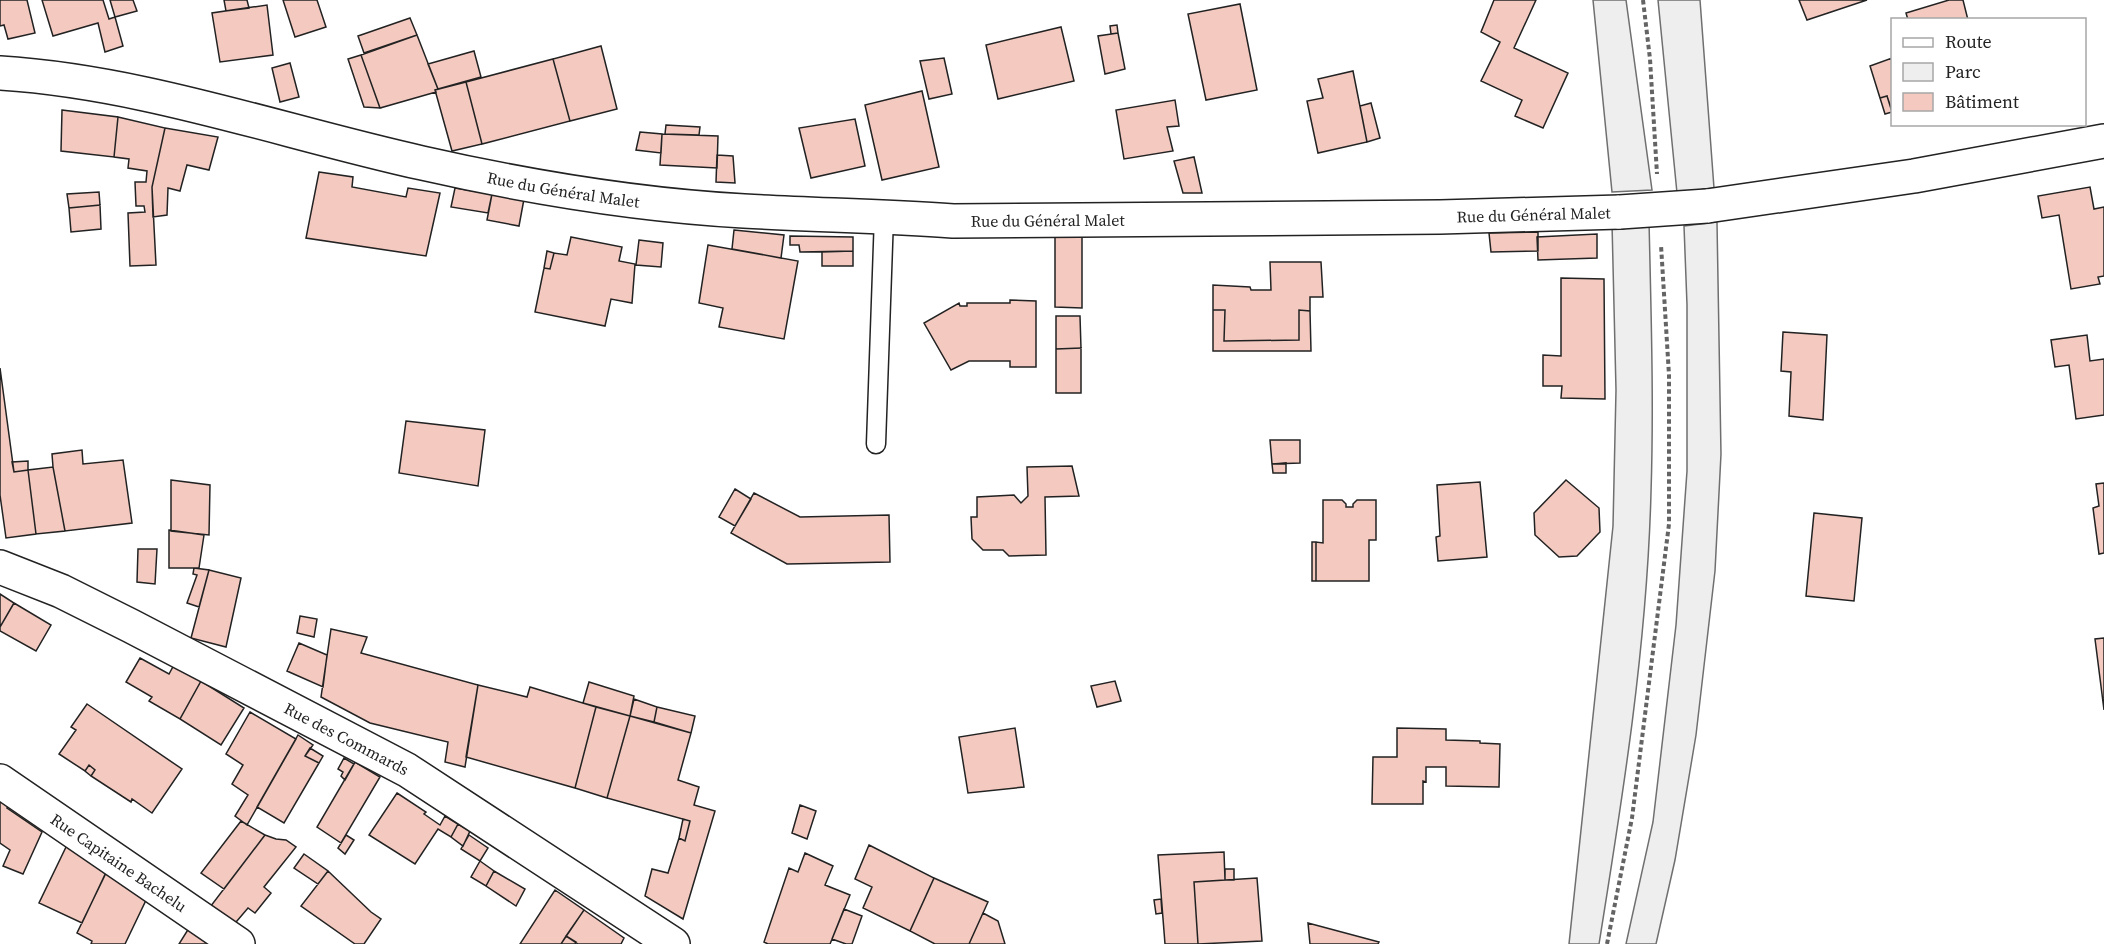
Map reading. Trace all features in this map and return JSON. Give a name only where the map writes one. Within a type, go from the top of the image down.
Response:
[{"type":"street","name":"Rue du Général Malet","points":[[0,73],[22,74],[109,87],[274,124],[422,163],[592,196],[743,211],[964,221],[1440,217],[1620,212],[1707,206],[1914,176],[2104,141]]},
{"type":"street","name":"Rue des Commards","points":[[0,567],[61,591],[408,770],[673,944]]},
{"type":"street","name":"Rue Capitaine Bachelu","points":[[0,781],[238,944]]},
{"type":"lane","points":[[876,444],[884,216]]},
{"type":"path","points":[[1642,0],[1650,59],[1657,176]]},
{"type":"path","points":[[1607,944],[1632,818],[1669,525],[1669,375],[1660,234]]},
{"type":"green space","points":[[1593,0],[1626,0],[1652,190],[1612,192]]},
{"type":"green space","points":[[1658,0],[1700,0],[1714,188],[1677,193]]},
{"type":"green space","points":[[1649,220],[1652,459],[1645,607],[1633,720],[1599,944],[1569,944],[1613,526],[1616,390],[1612,223]]},
{"type":"green space","points":[[1717,222],[1721,454],[1715,571],[1696,735],[1675,860],[1656,944],[1626,944],[1653,822],[1676,625],[1687,471],[1687,305],[1684,226]]},
{"type":"building","points":[[0,0],[27,0],[35,33],[8,39],[4,25],[0,26]]},
{"type":"building","points":[[42,0],[103,0],[109,19],[115,17],[123,46],[105,52],[98,23],[53,36]]},
{"type":"building","points":[[110,0],[133,0],[137,11],[115,17]]},
{"type":"building","points":[[224,0],[247,0],[249,8],[226,11]]},
{"type":"building","points":[[283,0],[317,0],[326,27],[295,37]]},
{"type":"building","points":[[1494,0],[1536,0],[1514,48],[1568,73],[1543,128],[1515,116],[1522,100],[1481,81],[1500,42],[1481,32]]},
{"type":"building","points":[[1799,0],[1867,0],[1807,20]]},
{"type":"building","points":[[1949,0],[1963,0],[1968,18],[1907,18],[1906,13]]},
{"type":"building","points":[[1240,4],[1257,90],[1206,100],[1188,14]]},
{"type":"building","points":[[267,5],[273,55],[220,62],[212,13]]},
{"type":"building","points":[[410,18],[417,35],[364,53],[358,36]]},
{"type":"building","points":[[1117,25],[1118,33],[1111,34],[1110,26]]},
{"type":"building","points":[[1061,27],[1074,81],[998,99],[986,45]]},
{"type":"building","points":[[1118,33],[1125,69],[1105,74],[1098,36]]},
{"type":"building","points":[[417,35],[438,89],[435,90],[436,92],[380,108],[361,55]]},
{"type":"building","points":[[601,46],[617,109],[570,121],[553,59]]},
{"type":"building","points":[[474,51],[481,77],[438,89],[428,64]]},
{"type":"building","points":[[361,55],[380,108],[364,107],[348,59]]},
{"type":"building","points":[[944,58],[952,94],[929,99],[920,61]]},
{"type":"building","points":[[1891,58],[1891,108],[1887,96],[1880,98],[1870,66]]},
{"type":"building","points":[[553,59],[570,121],[482,144],[466,82]]},
{"type":"building","points":[[290,63],[299,97],[280,102],[272,68]]},
{"type":"building","points":[[1353,71],[1367,142],[1318,153],[1307,101],[1323,98],[1318,79]]},
{"type":"building","points":[[466,82],[482,144],[452,151],[435,90]]},
{"type":"building","points":[[922,91],[939,167],[882,180],[865,105]]},
{"type":"building","points":[[1887,96],[1891,112],[1885,114],[1880,98]]},
{"type":"building","points":[[1175,100],[1179,126],[1167,127],[1173,151],[1124,159],[1116,110]]},
{"type":"building","points":[[1371,103],[1380,138],[1367,142],[1360,106]]},
{"type":"building","points":[[62,110],[118,117],[114,157],[61,151]]},
{"type":"building","points":[[118,117],[165,128],[152,187],[156,265],[130,266],[128,213],[145,212],[144,206],[136,206],[135,182],[146,182],[147,171],[128,168],[129,159],[114,157]]},
{"type":"building","points":[[855,119],[865,166],[811,178],[799,128]]},
{"type":"building","points":[[666,125],[700,127],[699,135],[665,134]]},
{"type":"building","points":[[165,128],[218,137],[209,170],[187,165],[180,191],[168,188],[167,215],[153,217],[152,187]]},
{"type":"building","points":[[640,132],[662,134],[661,153],[636,150]]},
{"type":"building","points":[[662,134],[718,136],[717,168],[660,165]]},
{"type":"building","points":[[717,155],[733,156],[735,183],[716,182]]},
{"type":"building","points":[[1194,157],[1202,193],[1183,193],[1174,161]]},
{"type":"building","points":[[319,172],[353,177],[352,187],[406,197],[408,188],[440,193],[426,256],[306,238]]},
{"type":"building","points":[[2090,187],[2094,209],[2104,207],[2104,276],[2098,277],[2100,284],[2071,289],[2059,215],[2042,218],[2038,196]]},
{"type":"building","points":[[455,188],[492,194],[488,213],[451,207]]},
{"type":"building","points":[[99,192],[100,205],[69,208],[67,194]]},
{"type":"building","points":[[492,194],[524,199],[519,226],[487,220]]},
{"type":"building","points":[[100,205],[101,229],[71,232],[69,208]]},
{"type":"building","points":[[734,230],[784,235],[781,258],[732,249]]},
{"type":"building","points":[[1538,232],[1538,251],[1491,252],[1489,233]]},
{"type":"building","points":[[1597,234],[1597,258],[1538,260],[1537,237]]},
{"type":"building","points":[[790,236],[853,237],[853,251],[800,252],[799,245],[790,245]]},
{"type":"building","points":[[1082,236],[1082,308],[1055,307],[1055,237]]},
{"type":"building","points":[[571,237],[622,247],[619,261],[635,264],[632,303],[611,299],[605,326],[535,312],[544,268],[550,269],[554,253],[567,255]]},
{"type":"building","points":[[639,240],[663,243],[661,267],[636,265]]},
{"type":"building","points":[[708,245],[798,261],[784,339],[719,327],[723,308],[699,303]]},
{"type":"building","points":[[547,251],[554,253],[550,269],[544,268]]},
{"type":"building","points":[[853,251],[853,266],[822,266],[822,252]]},
{"type":"building","points":[[1270,262],[1321,262],[1323,297],[1310,297],[1310,311],[1299,310],[1299,340],[1224,341],[1225,310],[1213,310],[1213,285],[1271,290]]},
{"type":"building","points":[[1561,278],[1604,279],[1605,399],[1561,398],[1562,386],[1543,386],[1543,355],[1561,356]]},
{"type":"building","points":[[1010,300],[1036,301],[1036,367],[1010,367],[1010,361],[969,361],[951,370],[924,323],[959,303],[960,306],[967,306],[967,303],[1010,303]]},
{"type":"building","points":[[1213,310],[1225,310],[1224,341],[1299,340],[1299,310],[1310,311],[1311,351],[1213,351]]},
{"type":"building","points":[[1056,316],[1080,316],[1081,348],[1056,349]]},
{"type":"building","points":[[1783,332],[1827,335],[1823,420],[1789,416],[1791,372],[1781,371]]},
{"type":"building","points":[[2087,335],[2090,361],[2104,359],[2104,415],[2076,419],[2069,365],[2055,367],[2051,340]]},
{"type":"building","points":[[1081,348],[1081,393],[1056,393],[1056,349]]},
{"type":"building","points":[[0,368],[14,472],[28,470],[36,534],[6,538],[0,495]]},
{"type":"building","points":[[406,421],[485,430],[478,486],[399,473]]},
{"type":"building","points":[[1270,440],[1300,440],[1300,463],[1272,464]]},
{"type":"building","points":[[82,450],[83,464],[123,460],[132,523],[65,531],[52,454]]},
{"type":"building","points":[[28,461],[28,470],[14,472],[12,462]]},
{"type":"building","points":[[1286,463],[1286,473],[1273,473],[1272,464]]},
{"type":"building","points":[[1072,466],[1079,496],[1045,497],[1046,555],[1009,556],[1003,550],[983,550],[972,539],[971,517],[977,517],[977,497],[1014,495],[1021,503],[1028,496],[1027,467]]},
{"type":"building","points":[[53,467],[65,531],[36,534],[28,470]]},
{"type":"building","points":[[171,480],[210,485],[209,535],[171,531]]},
{"type":"building","points":[[1566,480],[1599,508],[1600,532],[1577,556],[1559,557],[1535,535],[1534,513]]},
{"type":"building","points":[[1480,482],[1487,557],[1438,561],[1436,537],[1440,536],[1437,485]]},
{"type":"building","points":[[2104,483],[2104,553],[2099,554],[2093,508],[2099,506],[2096,484]]},
{"type":"building","points":[[735,489],[751,499],[735,526],[719,517]]},
{"type":"building","points":[[754,493],[800,517],[889,515],[890,562],[787,564],[731,533]]},
{"type":"building","points":[[1323,500],[1342,500],[1346,507],[1353,507],[1357,500],[1376,500],[1376,540],[1369,540],[1369,581],[1316,581],[1316,542],[1323,543]]},
{"type":"building","points":[[1814,513],[1862,518],[1854,601],[1806,596]]},
{"type":"building","points":[[169,530],[204,535],[199,568],[169,568]]},
{"type":"building","points":[[1312,542],[1316,542],[1316,581],[1312,581]]},
{"type":"building","points":[[138,549],[157,549],[155,584],[137,582]]},
{"type":"building","points":[[194,568],[209,570],[199,607],[187,603],[197,575],[193,574]]},
{"type":"building","points":[[209,570],[241,578],[226,647],[191,638]]},
{"type":"building","points":[[0,594],[14,603],[0,627]]},
{"type":"building","points":[[14,603],[51,625],[36,651],[0,631]]},
{"type":"building","points":[[300,616],[317,619],[314,637],[297,633]]},
{"type":"building","points":[[331,629],[367,637],[361,653],[478,685],[465,767],[445,762],[448,742],[370,723],[321,697]]},
{"type":"building","points":[[2104,638],[2104,710],[2095,639]]},
{"type":"building","points":[[299,643],[327,655],[323,687],[287,671]]},
{"type":"building","points":[[140,658],[169,674],[175,663],[201,681],[180,719],[149,701],[152,697],[126,682]]},
{"type":"building","points":[[201,681],[244,708],[221,745],[180,719]]},
{"type":"building","points":[[1115,681],[1121,701],[1097,707],[1091,686]]},
{"type":"building","points":[[589,682],[634,696],[630,716],[583,703]]},
{"type":"building","points":[[478,685],[527,697],[530,687],[596,707],[575,788],[466,757]]},
{"type":"building","points":[[634,699],[657,707],[654,722],[630,716]]},
{"type":"building","points":[[87,704],[182,769],[152,813],[91,776],[95,770],[89,765],[85,771],[59,754],[76,730],[71,727]]},
{"type":"building","points":[[596,707],[630,716],[607,798],[575,788]]},
{"type":"building","points":[[657,707],[695,716],[691,733],[654,722]]},
{"type":"building","points":[[250,712],[296,739],[247,825],[235,816],[248,795],[232,784],[243,765],[226,754]]},
{"type":"building","points":[[630,716],[691,733],[678,780],[699,787],[694,805],[715,811],[683,919],[645,896],[652,869],[668,873],[679,838],[685,841],[690,821],[607,798]]},
{"type":"building","points":[[1015,728],[1024,787],[968,793],[959,737]]},
{"type":"building","points":[[1397,728],[1446,729],[1446,740],[1500,744],[1499,787],[1446,786],[1446,767],[1426,767],[1426,782],[1423,781],[1423,804],[1372,804],[1373,757],[1397,757]]},
{"type":"building","points":[[298,735],[313,745],[305,756],[319,763],[284,823],[257,807]]},
{"type":"building","points":[[310,748],[323,756],[319,763],[305,756]]},
{"type":"building","points":[[344,758],[354,764],[345,780],[341,776],[343,772],[338,769]]},
{"type":"building","points":[[355,762],[380,777],[341,843],[317,827]]},
{"type":"building","points":[[89,765],[95,770],[91,776],[85,771]]},
{"type":"building","points":[[397,793],[426,812],[424,814],[440,825],[445,816],[458,824],[451,837],[438,829],[415,864],[369,835]]},
{"type":"building","points":[[0,796],[10,803],[7,808],[42,832],[23,874],[3,866],[10,850],[0,843]]},
{"type":"building","points":[[800,805],[816,811],[807,839],[792,833]]},
{"type":"building","points":[[683,819],[690,821],[685,841],[679,838]]},
{"type":"building","points":[[241,821],[265,835],[224,889],[201,873]]},
{"type":"building","points":[[458,824],[470,831],[463,846],[451,837]]},
{"type":"building","points":[[265,835],[286,840],[296,847],[264,887],[271,893],[255,913],[248,908],[231,928],[207,911]]},
{"type":"building","points":[[346,835],[354,840],[345,854],[338,848]]},
{"type":"building","points":[[469,835],[488,848],[480,861],[461,849]]},
{"type":"building","points":[[67,845],[109,866],[82,923],[39,903]]},
{"type":"building","points":[[869,845],[934,878],[910,931],[863,908],[872,887],[855,879]]},
{"type":"building","points":[[1224,852],[1225,880],[1194,882],[1198,944],[1165,944],[1158,855]]},
{"type":"building","points":[[805,853],[833,866],[825,885],[850,895],[830,944],[768,944],[764,942],[789,868],[798,872]]},
{"type":"building","points":[[304,854],[328,871],[318,884],[294,868]]},
{"type":"building","points":[[480,861],[494,871],[486,886],[471,877]]},
{"type":"building","points":[[1225,869],[1234,869],[1234,880],[1225,880]]},
{"type":"building","points":[[107,871],[148,896],[125,944],[91,944],[92,941],[77,933]]},
{"type":"building","points":[[328,871],[381,919],[364,944],[355,944],[301,906]]},
{"type":"building","points":[[494,871],[525,889],[516,906],[486,886]]},
{"type":"building","points":[[934,878],[988,902],[969,944],[935,944],[910,931]]},
{"type":"building","points":[[1257,878],[1262,941],[1198,944],[1194,882]]},
{"type":"building","points":[[555,890],[584,910],[561,944],[520,944]]},
{"type":"building","points":[[1161,899],[1162,913],[1156,914],[1154,900]]},
{"type":"building","points":[[844,909],[862,916],[852,944],[832,939]]},
{"type":"building","points":[[584,910],[624,938],[621,944],[578,944],[566,936]]},
{"type":"building","points":[[983,913],[998,921],[1005,944],[969,944]]},
{"type":"building","points":[[1308,923],[1379,942],[1378,944],[1310,944]]},
{"type":"building","points":[[189,928],[219,944],[179,944]]},
{"type":"building","points":[[566,936],[576,942],[575,944],[561,944]]}]
